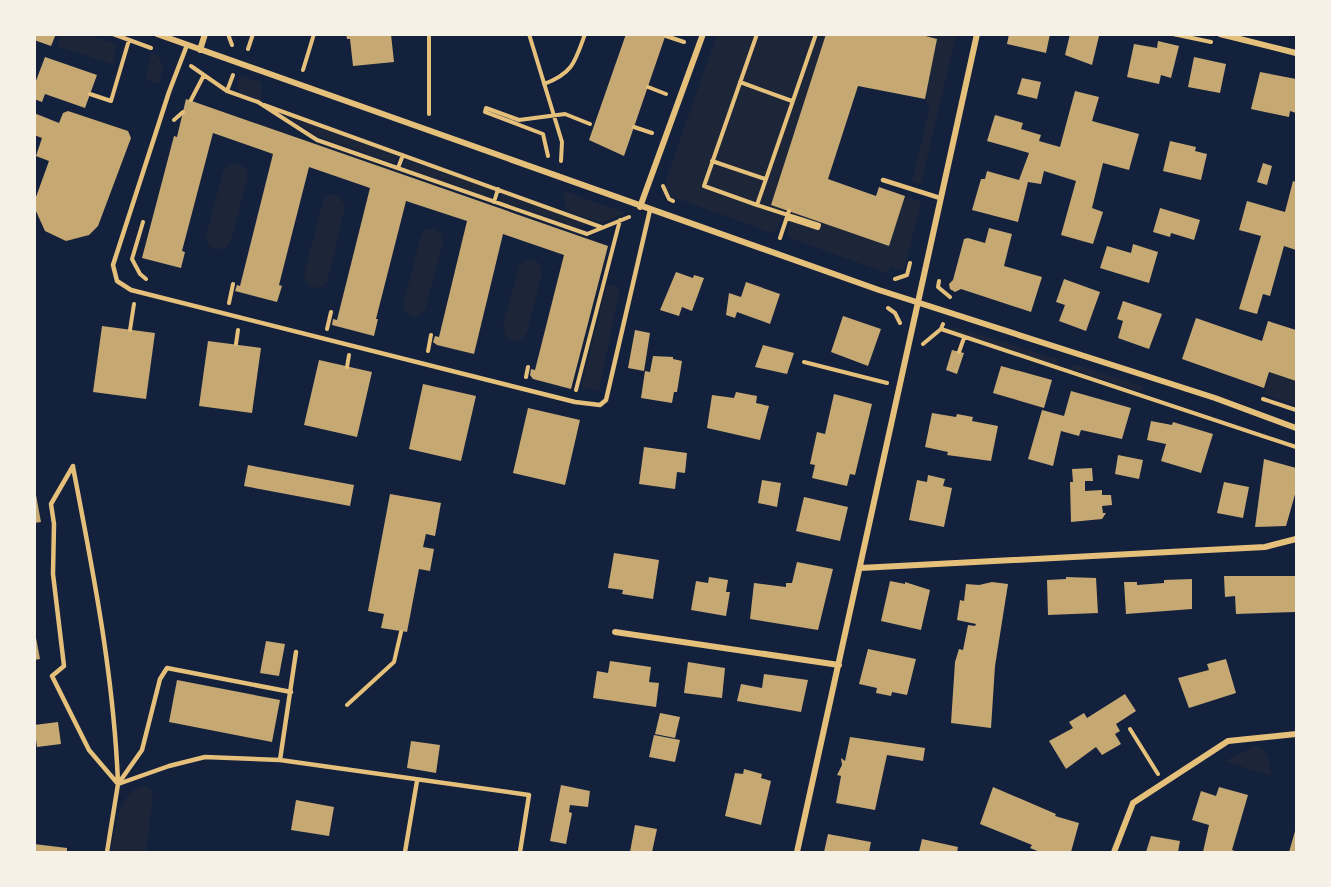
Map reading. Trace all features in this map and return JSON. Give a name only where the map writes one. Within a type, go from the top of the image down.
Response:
[{"type":"street","points":[[157,34],[640,207],[918,302],[1215,398],[1296,428]]},
{"type":"street","points":[[200,50],[205,34]]},
{"type":"street","points":[[640,207],[703,34]]},
{"type":"street","points":[[797,852],[977,34]]},
{"type":"street","points":[[1220,34],[1296,53]]},
{"type":"street","points":[[860,568],[1265,548],[1296,539]]},
{"type":"street","points":[[615,632],[839,665]]},
{"type":"street","points":[[1114,852],[1133,803],[1228,741],[1296,734]]},
{"type":"lane","points":[[187,45],[112,265],[117,281],[135,291],[574,402],[600,405],[606,400],[645,223],[650,210]]},
{"type":"lane","points":[[883,180],[940,198]]},
{"type":"lane","points":[[107,852],[118,784],[116,745],[103,634],[73,466],[51,504],[54,524],[53,574],[64,666],[52,676],[89,750],[118,784]]},
{"type":"lane","points":[[280,760],[296,652]]},
{"type":"lane","points":[[118,784],[142,750],[160,679],[167,668],[291,692]]},
{"type":"lane","points":[[118,784],[169,766],[205,757],[280,760],[529,795],[520,852]]},
{"type":"lane","points":[[405,852],[417,781]]},
{"type":"path","points":[[112,34],[182,60],[227,91],[602,227]]},
{"type":"path","points":[[228,34],[232,45]]},
{"type":"path","points":[[248,49],[253,34]]},
{"type":"path","points":[[303,70],[314,34]]},
{"type":"path","points":[[429,34],[429,114]]},
{"type":"path","points":[[529,34],[562,142],[561,161]]},
{"type":"path","points":[[544,84],[562,77],[574,64],[585,34]]},
{"type":"path","points":[[757,34],[704,186],[756,205],[788,214],[819,225],[818,228],[788,214]]},
{"type":"path","points":[[756,205],[816,34]]},
{"type":"path","points":[[666,36],[684,42]]},
{"type":"path","points":[[90,94],[111,101],[129,40]]},
{"type":"path","points":[[227,91],[233,74]]},
{"type":"path","points":[[191,100],[204,75]]},
{"type":"path","points":[[740,82],[792,101]]},
{"type":"path","points":[[648,87],[666,94]]},
{"type":"path","points":[[258,102],[317,140],[587,234],[626,216],[645,223]]},
{"type":"path","points":[[548,156],[543,134],[485,112],[486,108],[519,120],[565,114],[590,124]]},
{"type":"path","points":[[171,130],[174,119],[183,112]]},
{"type":"path","points":[[634,127],[652,134]]},
{"type":"path","points":[[398,168],[403,155]]},
{"type":"path","points":[[712,161],[765,179]]},
{"type":"path","points":[[663,180],[669,199],[680,203]]},
{"type":"path","points":[[494,202],[498,189]]},
{"type":"path","points":[[780,238],[788,214]]},
{"type":"path","points":[[145,216],[132,259],[140,274],[155,286]]},
{"type":"path","points":[[578,380],[620,219]]},
{"type":"path","points":[[769,235],[790,242]]},
{"type":"path","points":[[890,278],[897,280],[907,275],[910,265]]},
{"type":"path","points":[[939,272],[938,287],[950,297]]},
{"type":"path","points":[[229,304],[233,285]]},
{"type":"path","points":[[130,330],[135,291]]},
{"type":"path","points":[[220,302],[240,307]]},
{"type":"path","points":[[882,306],[895,313],[901,327]]},
{"type":"path","points":[[327,330],[331,312]]},
{"type":"path","points":[[317,327],[338,332]]},
{"type":"path","points":[[941,329],[1296,447]]},
{"type":"path","points":[[427,355],[431,335]]},
{"type":"path","points":[[959,352],[964,338]]},
{"type":"path","points":[[804,362],[891,384]]},
{"type":"path","points":[[525,381],[528,367]]},
{"type":"path","points":[[515,378],[535,384]]},
{"type":"path","points":[[347,705],[394,662],[401,632]]},
{"type":"path","points":[[1130,729],[1160,777]]},
{"type":"shaded area","points":[[62,34],[88,35],[117,44],[113,64],[57,46]]},
{"type":"shaded area","points":[[717,35],[826,35],[771,205],[888,246],[905,196],[921,202],[904,269],[891,267],[887,273],[787,237],[789,223],[781,221],[774,234],[671,196],[665,185],[667,176]]},
{"type":"shaded area","points":[[918,35],[956,35],[921,184],[912,182],[930,107],[925,99],[937,39]]},
{"type":"shaded area","points":[[152,53],[162,62],[159,84],[145,79]]},
{"type":"shaded area","points":[[239,75],[261,82],[262,101],[238,92]]},
{"type":"shaded area","points":[[282,114],[398,156],[395,164],[318,136]]},
{"type":"shaded area","points":[[405,159],[493,190],[491,198],[403,167]]},
{"type":"shaded area","points":[[232,164],[244,168],[247,180],[230,244],[225,248],[215,250],[209,246],[206,236],[223,171]]},
{"type":"shaded area","points":[[564,191],[625,213],[601,223],[565,210]]},
{"type":"shaded area","points":[[501,193],[588,224],[578,228],[499,200]]},
{"type":"shaded area","points":[[328,195],[339,195],[345,206],[328,279],[324,286],[314,288],[307,285],[304,275],[323,201]]},
{"type":"shaded area","points":[[432,228],[441,233],[443,242],[425,310],[419,316],[413,317],[405,311],[403,305],[421,236],[425,230]]},
{"type":"shaded area","points":[[533,259],[539,263],[542,273],[527,332],[521,340],[514,341],[506,336],[503,326],[519,266],[523,261]]},
{"type":"shaded area","points":[[607,284],[620,287],[599,391],[581,387]]},
{"type":"shaded area","points":[[951,326],[1057,359],[1059,366],[951,332]]},
{"type":"shaded area","points":[[1074,364],[1142,386],[1143,392],[1069,369]]},
{"type":"shaded area","points":[[1271,372],[1296,381],[1296,405],[1264,394]]},
{"type":"shaded area","points":[[1255,746],[1260,747],[1266,753],[1271,776],[1225,761]]},
{"type":"shaded area","points":[[141,786],[148,787],[153,793],[146,852],[111,852],[118,814],[126,798]]},
{"type":"building","points":[[34,34],[56,34],[51,46],[34,40]]},
{"type":"building","points":[[346,34],[391,34],[394,62],[353,66],[350,39],[347,39]]},
{"type":"building","points":[[626,34],[666,34],[624,156],[589,140]]},
{"type":"building","points":[[826,34],[918,34],[937,39],[925,99],[858,86],[828,179],[876,196],[879,187],[905,196],[889,246],[771,205]]},
{"type":"building","points":[[1009,34],[1050,34],[1046,53],[1007,44]]},
{"type":"building","points":[[1070,34],[1099,36],[1092,65],[1065,55]]},
{"type":"building","points":[[1158,41],[1179,46],[1171,78],[1161,75],[1159,84],[1127,77],[1134,44],[1157,48]]},
{"type":"building","points":[[45,57],[97,75],[85,108],[45,94],[42,102],[34,99],[34,86]]},
{"type":"building","points":[[1194,57],[1226,64],[1220,93],[1188,87]]},
{"type":"building","points":[[1260,72],[1296,79],[1296,113],[1290,111],[1289,117],[1251,109]]},
{"type":"building","points":[[1022,78],[1041,82],[1037,99],[1017,94]]},
{"type":"building","points":[[1075,91],[1099,97],[1092,121],[1139,134],[1129,170],[1103,163],[1092,208],[1103,212],[1093,244],[1061,235],[1076,181],[1044,171],[1041,184],[1028,182],[1018,222],[972,210],[981,179],[985,179],[987,171],[1019,180],[1029,153],[987,141],[995,115],[1023,123],[1021,129],[1041,135],[1039,141],[1060,147]]},
{"type":"building","points":[[186,99],[608,246],[571,389],[533,379],[530,375],[531,369],[535,370],[564,255],[503,234],[474,354],[437,345],[433,342],[435,336],[439,337],[467,221],[406,201],[376,319],[378,319],[374,336],[332,325],[333,319],[337,320],[370,188],[309,167],[279,285],[282,286],[277,302],[235,291],[237,285],[240,286],[273,154],[213,133],[182,251],[185,252],[181,268],[142,258]]},
{"type":"building","points":[[68,111],[128,131],[131,138],[98,226],[89,235],[66,241],[45,231],[35,209],[36,197],[49,161],[36,156],[42,138],[34,135],[34,113],[59,123],[63,113]]},
{"type":"building","points":[[1170,141],[1196,147],[1195,151],[1207,154],[1201,180],[1163,171]]},
{"type":"building","points":[[1263,163],[1272,166],[1267,185],[1257,182]]},
{"type":"building","points":[[1293,181],[1296,182],[1296,250],[1284,246],[1270,296],[1263,294],[1257,314],[1239,309],[1261,236],[1239,230],[1247,201],[1285,212]]},
{"type":"building","points":[[1160,208],[1200,220],[1194,240],[1171,233],[1170,237],[1153,232]]},
{"type":"building","points":[[989,228],[1012,234],[1004,266],[1042,277],[1031,312],[961,289],[955,292],[950,289],[949,284],[953,280],[964,239],[985,243]]},
{"type":"building","points":[[1133,244],[1158,252],[1149,283],[1100,268],[1107,246],[1131,253]]},
{"type":"building","points":[[676,272],[693,278],[694,275],[704,278],[692,311],[682,307],[679,316],[660,310]]},
{"type":"building","points":[[1064,279],[1100,292],[1086,331],[1059,321],[1065,305],[1056,302]]},
{"type":"building","points":[[746,282],[780,294],[770,324],[737,312],[735,318],[726,315],[729,293],[741,297]]},
{"type":"building","points":[[1123,301],[1162,314],[1149,349],[1118,338],[1123,321],[1117,319]]},
{"type":"building","points":[[843,316],[881,329],[868,366],[831,352]]},
{"type":"building","points":[[1196,318],[1262,341],[1268,321],[1296,330],[1296,381],[1269,372],[1264,388],[1182,359]]},
{"type":"building","points":[[102,326],[155,333],[146,399],[93,392]]},
{"type":"building","points":[[635,330],[650,333],[644,371],[628,368]]},
{"type":"building","points":[[208,341],[261,348],[252,413],[199,406]]},
{"type":"building","points":[[763,345],[794,353],[787,374],[755,367]]},
{"type":"building","points":[[952,350],[964,353],[957,374],[946,370]]},
{"type":"building","points":[[653,356],[673,357],[673,359],[682,361],[677,392],[674,392],[672,403],[641,398],[645,371],[650,372]]},
{"type":"building","points":[[319,360],[372,372],[357,437],[304,425]]},
{"type":"building","points":[[1001,366],[1052,380],[1044,408],[993,393]]},
{"type":"building","points":[[423,384],[476,396],[461,461],[409,449]]},
{"type":"building","points":[[1071,391],[1131,408],[1122,439],[1081,430],[1079,436],[1061,431],[1053,466],[1028,459],[1042,410],[1064,416]]},
{"type":"building","points":[[736,392],[757,396],[756,403],[769,406],[760,440],[707,428],[712,395],[734,398]]},
{"type":"building","points":[[834,394],[872,404],[855,475],[850,474],[847,486],[812,478],[815,465],[810,464],[817,432],[825,434]]},
{"type":"building","points":[[528,408],[580,420],[565,485],[513,473]]},
{"type":"building","points":[[932,413],[973,417],[972,421],[998,426],[991,461],[947,455],[948,452],[925,447]]},
{"type":"building","points":[[1151,421],[1172,425],[1173,422],[1213,434],[1201,473],[1161,461],[1166,444],[1147,440]]},
{"type":"building","points":[[644,447],[687,453],[685,473],[677,472],[675,489],[639,484]]},
{"type":"building","points":[[1118,455],[1143,460],[1139,479],[1115,474]]},
{"type":"building","points":[[1264,459],[1296,468],[1296,491],[1286,526],[1255,527]]},
{"type":"building","points":[[248,465],[354,485],[350,506],[244,486]]},
{"type":"building","points":[[1092,468],[1093,481],[1085,481],[1085,491],[1102,490],[1102,495],[1111,495],[1112,505],[1102,506],[1103,513],[1106,513],[1102,519],[1071,522],[1072,469]]},
{"type":"building","points":[[928,475],[945,479],[943,486],[952,488],[944,527],[909,520],[917,480],[927,482]]},
{"type":"building","points":[[762,480],[781,483],[777,507],[758,503]]},
{"type":"building","points":[[1224,482],[1249,487],[1243,518],[1217,513]]},
{"type":"building","points":[[34,484],[41,522],[34,523]]},
{"type":"building","points":[[390,494],[441,503],[435,536],[426,534],[423,547],[434,549],[430,571],[419,569],[407,632],[381,628],[384,614],[368,611]]},
{"type":"building","points":[[804,497],[848,507],[840,541],[796,531]]},
{"type":"building","points":[[614,553],[659,560],[653,599],[622,594],[623,590],[608,588]]},
{"type":"building","points":[[797,562],[833,569],[818,630],[750,619],[754,583],[786,587],[786,583],[792,583]]},
{"type":"building","points":[[1224,576],[1296,576],[1296,612],[1236,614],[1235,596],[1225,597]]},
{"type":"building","points":[[709,577],[728,580],[726,592],[730,592],[726,616],[691,610],[696,581],[708,583]]},
{"type":"building","points":[[1066,577],[1096,578],[1098,613],[1048,615],[1047,580],[1066,579]]},
{"type":"building","points":[[1192,579],[1192,609],[1126,614],[1124,582],[1137,582],[1137,585],[1164,583],[1164,580]]},
{"type":"building","points":[[890,581],[905,584],[905,582],[930,590],[921,630],[881,621]]},
{"type":"building","points":[[992,582],[1008,584],[995,666],[991,728],[951,723],[955,662],[959,649],[963,650],[968,625],[975,626],[976,624],[957,620],[960,600],[964,601],[966,584],[979,585]]},
{"type":"building","points":[[34,627],[40,659],[34,660]]},
{"type":"building","points":[[266,641],[285,644],[279,676],[260,673]]},
{"type":"building","points":[[868,649],[916,659],[907,695],[892,692],[891,696],[876,693],[877,688],[859,684]]},
{"type":"building","points":[[1226,659],[1236,693],[1189,708],[1178,678],[1209,670],[1207,664]]},
{"type":"building","points":[[610,661],[651,667],[649,682],[659,683],[656,707],[593,698],[597,671],[608,673]]},
{"type":"building","points":[[688,662],[725,668],[722,698],[684,693]]},
{"type":"building","points":[[764,674],[808,680],[801,712],[737,701],[741,684],[762,688]]},
{"type":"building","points":[[177,680],[280,700],[272,742],[169,722]]},
{"type":"building","points":[[1125,694],[1136,711],[1116,724],[1120,731],[1115,734],[1121,744],[1102,755],[1096,747],[1066,769],[1049,741],[1073,728],[1069,722],[1084,713],[1087,718]]},
{"type":"building","points":[[660,713],[680,717],[675,738],[655,734]]},
{"type":"building","points":[[58,722],[61,744],[37,747],[34,725]]},
{"type":"building","points":[[654,735],[680,740],[675,762],[649,757]]},
{"type":"building","points":[[850,737],[925,748],[923,761],[887,755],[875,810],[836,803],[841,776],[837,775],[842,765],[841,758],[845,761]]},
{"type":"building","points":[[411,741],[440,745],[436,773],[407,768]]},
{"type":"building","points":[[744,769],[762,774],[761,778],[771,781],[761,825],[725,816],[735,773],[743,774]]},
{"type":"building","points":[[561,785],[590,791],[588,807],[570,805],[569,812],[572,813],[566,844],[550,841]]},
{"type":"building","points":[[993,787],[1056,814],[1055,816],[1079,823],[1071,852],[1040,852],[1030,848],[1032,845],[980,824]]},
{"type":"building","points":[[1219,787],[1248,795],[1232,850],[1238,852],[1203,852],[1209,825],[1192,820],[1201,791],[1216,796]]},
{"type":"building","points":[[296,800],[334,807],[329,836],[291,830]]},
{"type":"building","points":[[635,825],[657,829],[652,852],[630,852]]},
{"type":"building","points":[[1296,828],[1296,852],[1289,852]]},
{"type":"building","points":[[828,834],[871,842],[869,852],[824,852]]},
{"type":"building","points":[[1151,836],[1180,841],[1178,852],[1146,852]]},
{"type":"building","points":[[922,839],[958,847],[957,852],[919,852]]},
{"type":"building","points":[[34,844],[67,848],[67,852],[34,852]]}]
